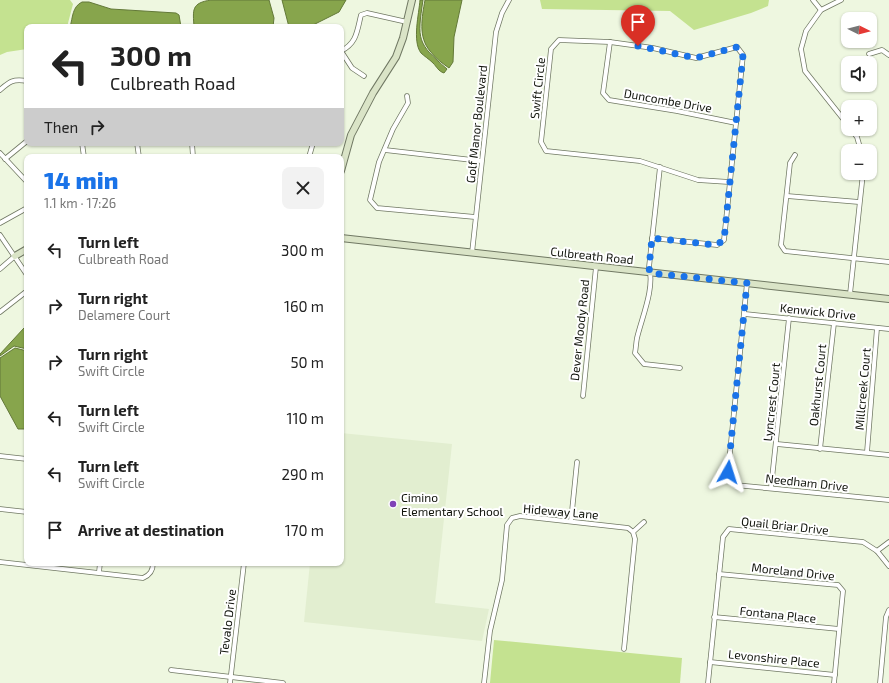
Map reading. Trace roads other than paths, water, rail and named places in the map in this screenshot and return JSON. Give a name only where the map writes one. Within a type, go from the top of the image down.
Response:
[{"type":"street","points":[[344,160],[351,135],[373,92],[396,57],[408,22],[412,0]]},
{"type":"street","name":"Golf Manor Boulevard","points":[[472,253],[496,32],[502,13],[509,0]]},
{"type":"street","points":[[813,0],[821,10]]},
{"type":"street","points":[[841,0],[821,10],[806,31],[801,49],[805,71],[841,116]]},
{"type":"street","points":[[344,50],[349,47],[354,40],[361,15],[367,12],[408,22]]},
{"type":"street","name":"Swift Circle","points":[[652,238],[716,245],[724,240],[743,55],[737,47],[696,58],[653,48],[610,42],[559,40],[551,49],[541,142],[546,151],[640,161],[698,180],[729,182]]},
{"type":"street","name":"Duncombe Drive","points":[[610,42],[604,93],[608,100],[677,111],[736,123]]},
{"type":"street","points":[[869,54],[882,50],[889,55]]},
{"type":"street","points":[[344,56],[352,68],[364,76]]},
{"type":"street","points":[[0,90],[8,83],[17,80],[24,81]]},
{"type":"street","points":[[408,96],[408,103],[393,129],[379,162],[370,200],[377,208],[476,217]]},
{"type":"street","points":[[5,159],[24,143]]},
{"type":"street","points":[[385,150],[481,161]]},
{"type":"street","points":[[0,153],[24,179]]},
{"type":"street","points":[[795,155],[790,162],[781,245],[786,251],[889,262]]},
{"type":"street","points":[[660,167],[649,268],[648,303],[636,338],[635,353],[644,364],[680,368]]},
{"type":"street","points":[[850,294],[862,180]]},
{"type":"street","points":[[786,196],[859,202]]},
{"type":"street","points":[[0,223],[24,210]]},
{"type":"street","points":[[0,235],[24,270]]},
{"type":"street","name":"Culbreath Road","points":[[344,238],[889,299]]},
{"type":"street","points":[[0,265],[24,251]]},
{"type":"street","points":[[0,269],[15,256]]},
{"type":"street","name":"Dever Moody Road","points":[[583,396],[596,267]]},
{"type":"street","name":"Needham Drive","points":[[747,283],[728,472],[735,484],[889,500]]},
{"type":"street","points":[[0,312],[24,293]]},
{"type":"street","name":"Kenwick Drive","points":[[745,314],[889,329]]},
{"type":"street","name":"Lyncrest Court","points":[[771,488],[777,444],[789,318]]},
{"type":"street","name":"Oakhurst Court","points":[[820,449],[834,323]]},
{"type":"street","name":"Millcreek Court","points":[[867,452],[877,328]]},
{"type":"street","points":[[777,444],[889,455]]},
{"type":"street","points":[[0,456],[24,459]]},
{"type":"street","points":[[571,521],[577,462]]},
{"type":"street","points":[[0,510],[24,512]]},
{"type":"street","name":"Hideway Lane","points":[[484,683],[490,630],[502,580],[508,525],[512,518],[520,516],[571,521],[628,528],[633,532]]},
{"type":"street","points":[[624,649],[635,539],[633,532],[644,522]]},
{"type":"street","name":"Quail Briar Drive","points":[[708,683],[723,537],[729,529],[863,542],[877,552],[889,566]]},
{"type":"street","points":[[877,552],[889,542]]},
{"type":"street","points":[[0,562],[24,564]]},
{"type":"street","points":[[40,566],[143,578],[149,575],[153,566]]},
{"type":"street","points":[[99,572],[100,566]]},
{"type":"street","name":"Tevalo Drive","points":[[230,683],[244,566]]},
{"type":"street","name":"Moreland Drive","points":[[719,574],[838,585],[843,591],[834,683]]},
{"type":"street","points":[[880,683],[886,617],[889,610]]},
{"type":"street","name":"Fontana Place","points":[[714,618],[839,630]]},
{"type":"street","name":"Levonshire Place","points":[[710,662],[835,675]]},
{"type":"street","points":[[171,670],[283,683]]},
{"type":"place","name":"Cimino Elementary School","points":[[393,504]]}]
